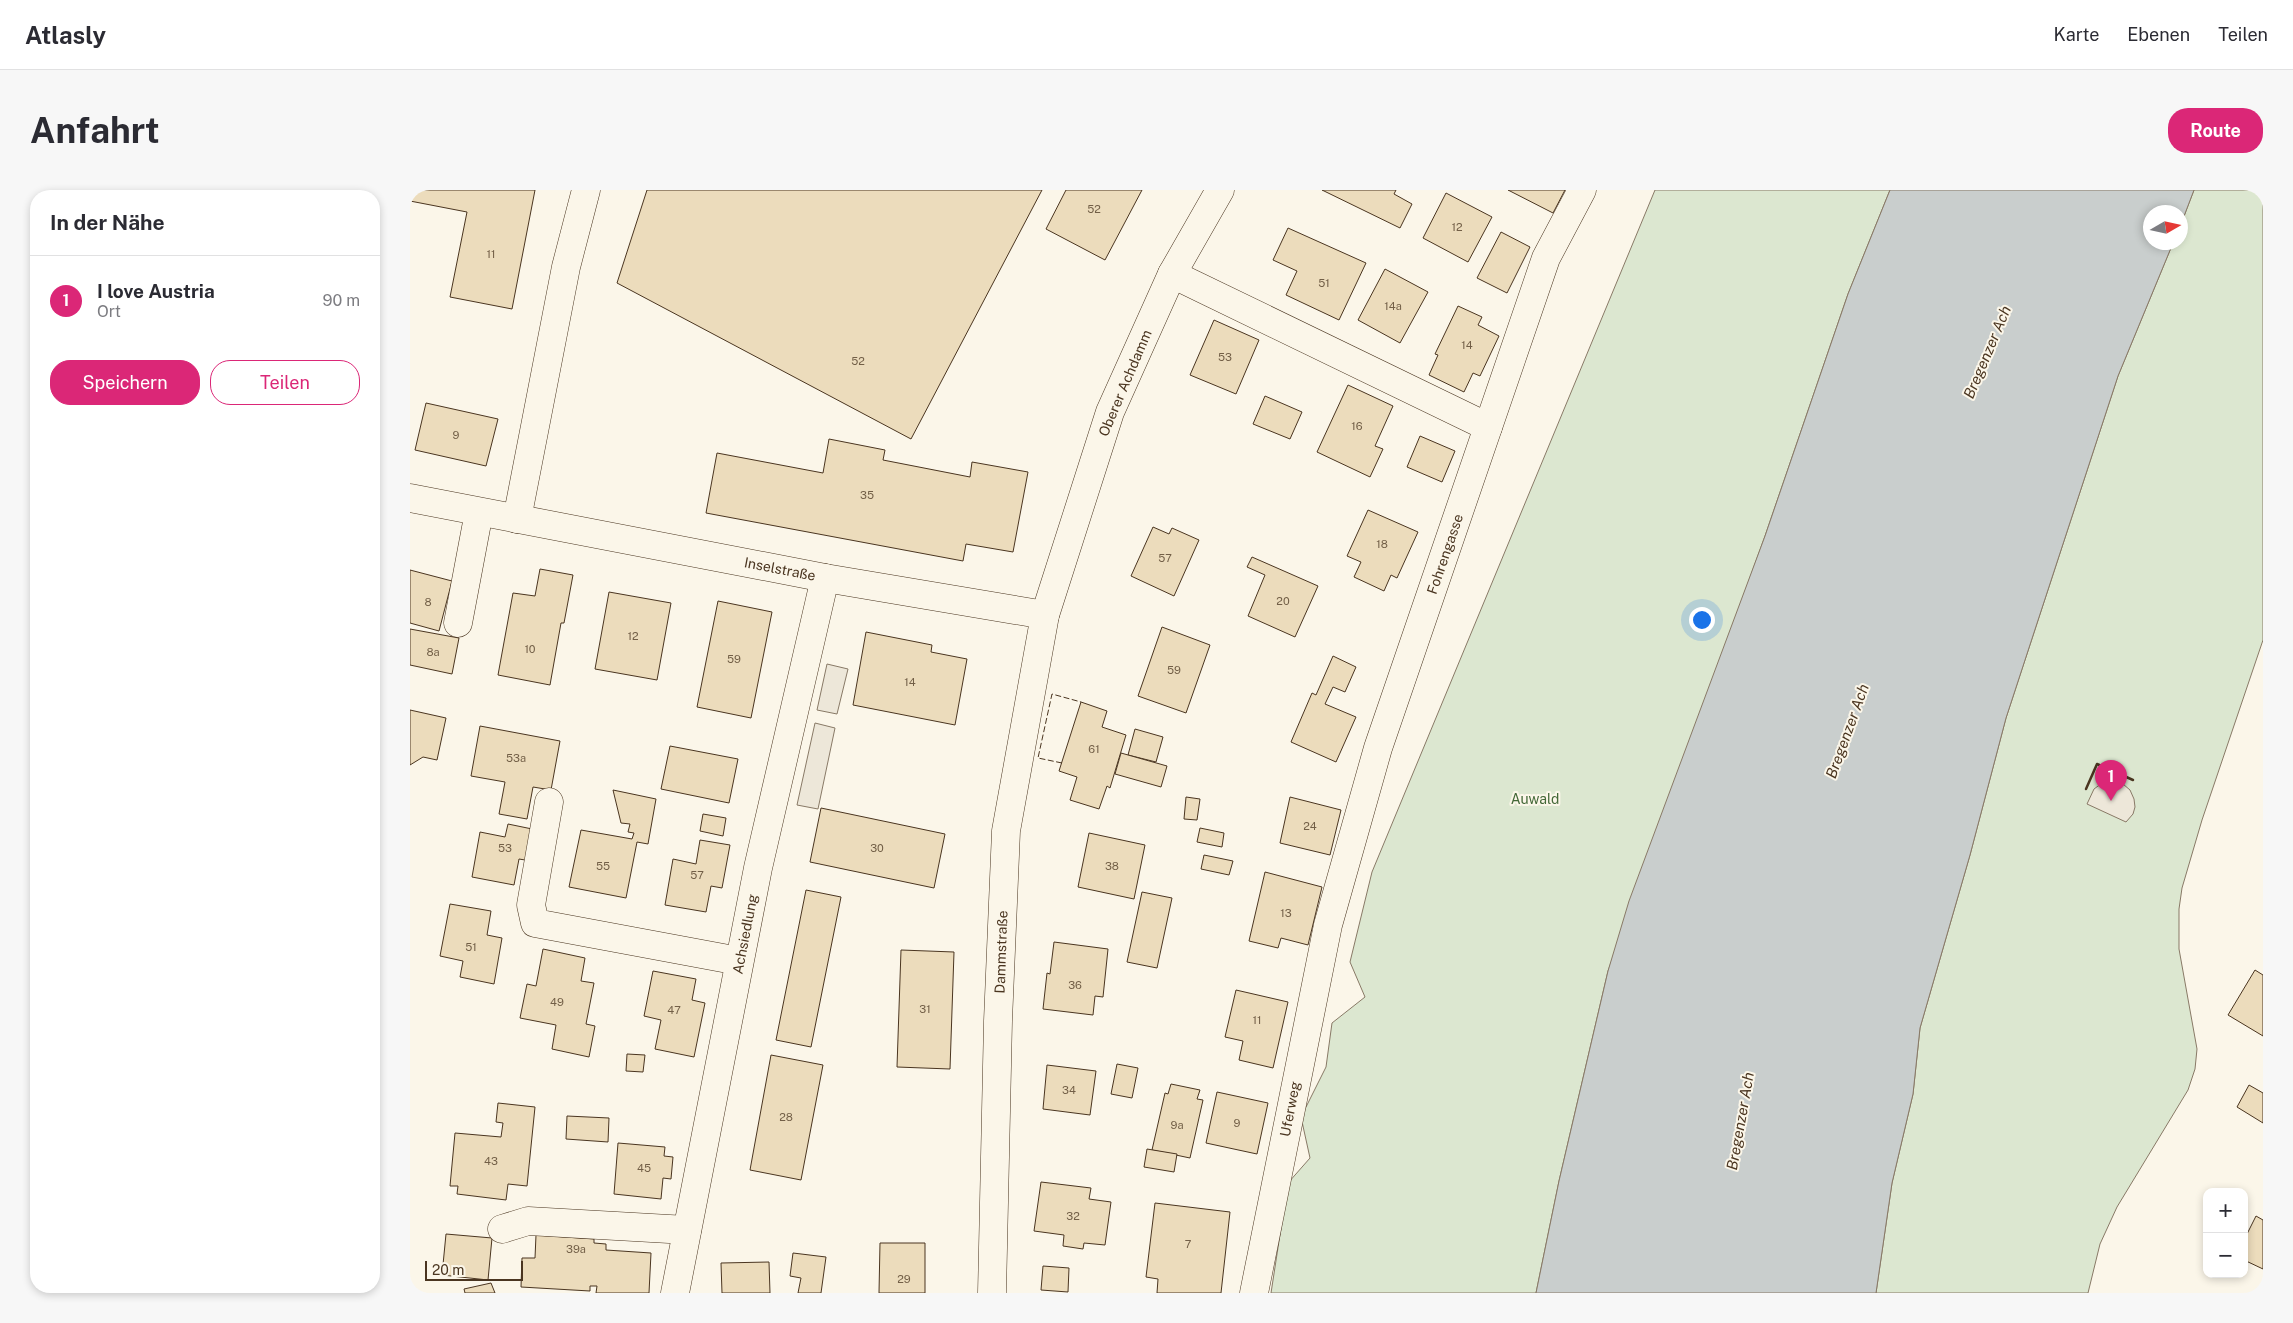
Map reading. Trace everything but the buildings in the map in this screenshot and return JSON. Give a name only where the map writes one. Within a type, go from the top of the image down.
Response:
[{"type":"street","points":[[517,519],[566,267],[586,190]]},
{"type":"street","name":"Oberer Achdamm","points":[[1045,615],[1110,412],[1172,274],[1220,190]]},
{"type":"street","name":"Fohrengasse","points":[[1328,925],[1378,748],[1546,258],[1582,190]]},
{"type":"street","points":[[1172,274],[1488,427]]},
{"type":"street","name":"Inselstraße","points":[[410,498],[825,578],[1045,615]]},
{"type":"street","points":[[458,623],[479,512]]},
{"type":"street","name":"Achsiedlung","points":[[675,1293],[758,868],[825,578]]},
{"type":"street","name":"Dammstraße","points":[[992,1293],[998,1021],[1006,831],[1045,615]]},
{"type":"street","points":[[549,802],[531,905],[535,923],[739,960]]},
{"type":"street","name":"Uferweg","points":[[1254,1293],[1328,925]]},
{"type":"street","points":[[502,1229],[528,1221],[687,1230]]},
{"type":"green space","name":"Auwald","points":[[1655,190],[1890,190],[1848,294],[1765,536],[1608,971],[1559,1181],[1536,1293],[1271,1293],[1288,1183],[1310,1158],[1301,1117],[1326,1067],[1332,1023],[1365,997],[1350,962],[1372,872]]},
{"type":"green space","points":[[2194,190],[2263,190],[2263,640],[2202,820],[2182,888],[2179,909],[2179,949],[2197,1049],[2195,1069],[2188,1090],[2117,1207],[2100,1244],[2088,1293],[1876,1293],[1892,1183],[1913,1094],[1920,1028],[1970,855],[2006,718],[2118,376],[2170,250],[2188,250],[2188,206]]},
{"type":"shaded area","points":[[827,664],[848,669],[837,714],[817,710]]},
{"type":"shaded area","points":[[815,723],[835,728],[818,809],[797,805]]},
{"type":"shaded area","points":[[2105,781],[2123,784],[2130,790],[2135,807],[2133,814],[2126,822],[2087,804],[2094,789]]},
{"type":"water","name":"Bregenzer Ach","points":[[1890,190],[2194,190],[2188,206],[2143,205],[2143,250],[2170,250],[2118,376],[2006,718],[1970,855],[1920,1028],[1913,1094],[1892,1183],[1876,1293],[1536,1293],[1559,1181],[1608,971],[1629,901],[1765,536],[1848,294]]},
{"type":"fence","points":[[1062,763],[1038,758],[1052,694],[1081,702]]},
{"type":"wall","points":[[2086,789],[2097,764],[2133,780]]},
{"type":"place","name":"I love Austria","points":[[2111,801]]}]
